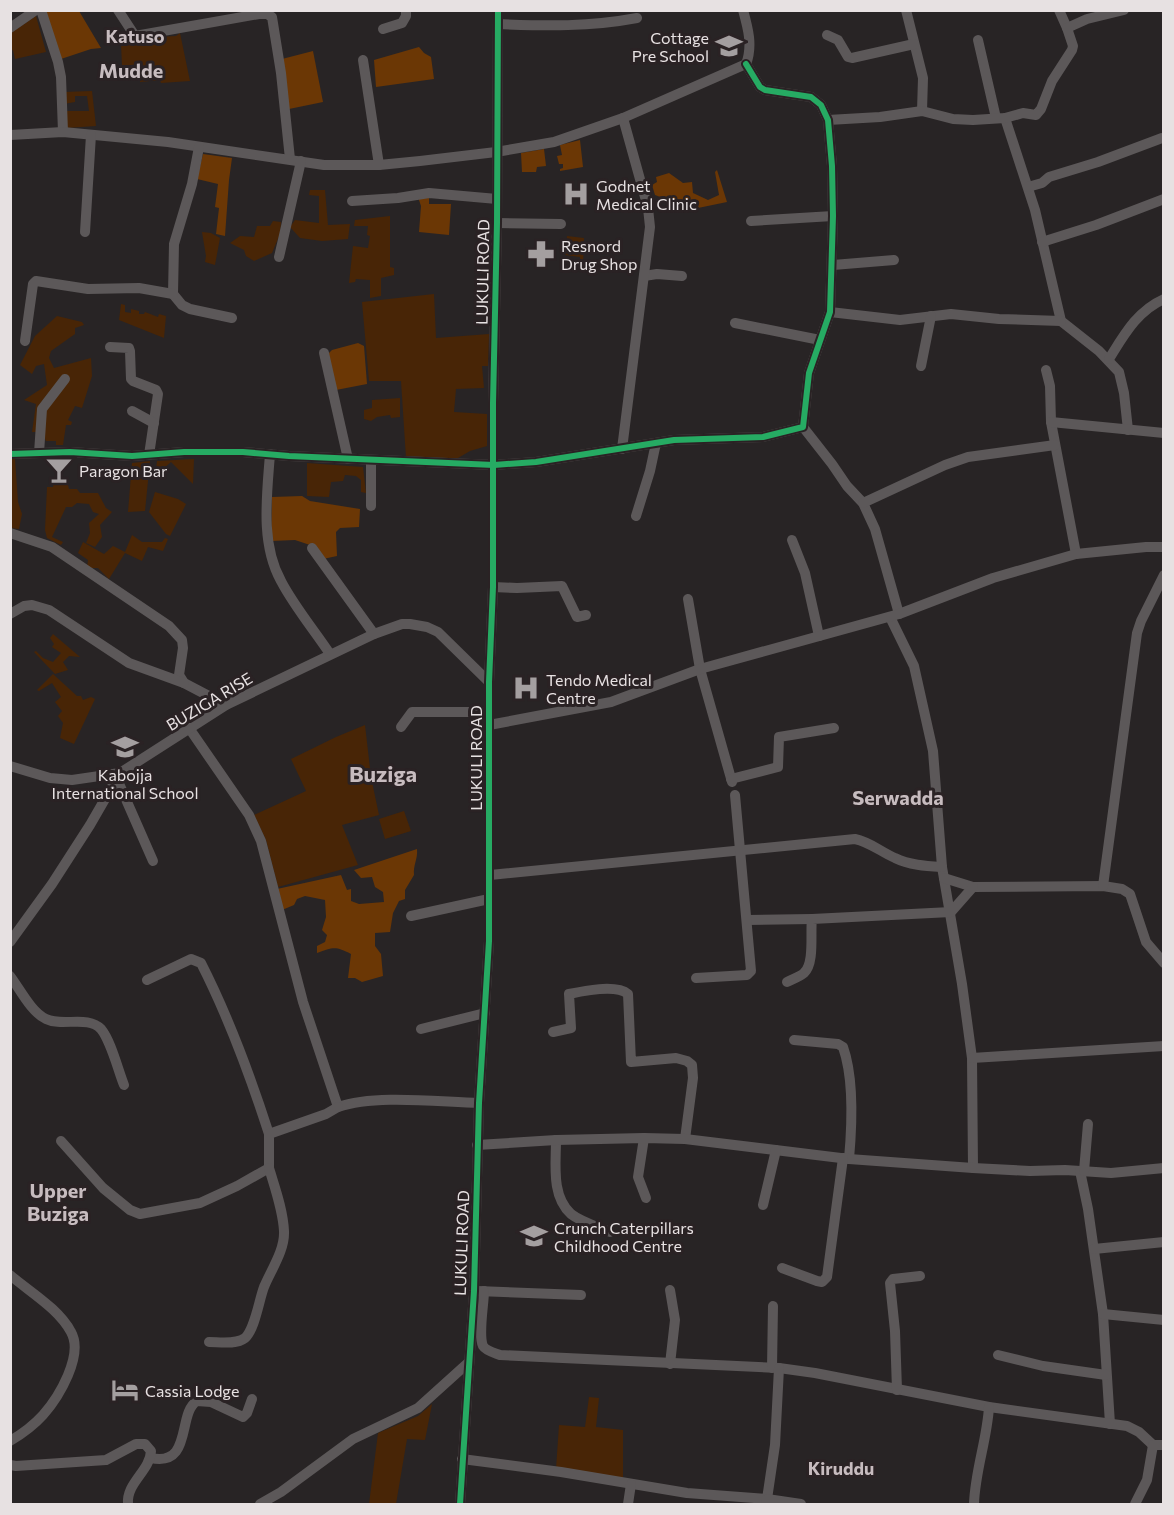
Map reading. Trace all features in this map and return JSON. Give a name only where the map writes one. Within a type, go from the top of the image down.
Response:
[{"type":"street","points":[[10,28],[36,10]]},
{"type":"street","points":[[41,10],[61,77],[63,132]]},
{"type":"street","points":[[118,10],[135,36],[259,14],[272,17],[296,160],[279,257]]},
{"type":"street","points":[[383,28],[402,23],[406,10]]},
{"type":"street","name":"LUKULI ROAD","points":[[460,1504],[469,1362],[479,1291],[477,1145],[490,875],[489,682],[493,587],[498,10]]},
{"type":"street","points":[[10,135],[63,132],[198,147],[324,165],[379,165],[496,152],[554,142],[622,118],[746,64],[750,52],[743,10]]},
{"type":"street","points":[[906,10],[923,78],[922,111]]},
{"type":"street","points":[[828,120],[880,117],[922,111],[952,118],[1001,118],[1023,113],[1036,115],[1052,81],[1073,46],[1059,10]]},
{"type":"street","points":[[1067,28],[1087,19],[1125,10]]},
{"type":"street","points":[[498,24],[602,25],[637,18]]},
{"type":"street","points":[[827,35],[838,40],[848,57],[852,58],[914,44]]},
{"type":"street","points":[[978,40],[1001,118],[1028,187],[1061,321]]},
{"type":"street","points":[[363,60],[379,165]]},
{"type":"street","points":[[746,64],[760,87],[765,90],[811,97],[822,105],[828,120],[834,216],[830,312],[809,373],[803,427],[846,486],[863,503],[875,529],[895,616],[921,692],[933,751],[943,873],[951,912],[972,1058],[973,1168]]},
{"type":"street","points":[[622,118],[648,208],[650,227],[622,449]]},
{"type":"street","points":[[85,232],[92,135]]},
{"type":"street","points":[[1028,187],[1042,183],[1049,177],[1098,162],[1162,138]]},
{"type":"street","points":[[198,147],[192,184],[174,244],[173,294],[182,305],[190,309],[232,318]]},
{"type":"street","points":[[352,201],[429,193],[497,199]]},
{"type":"street","points":[[1042,242],[1096,225],[1164,198]]},
{"type":"street","points":[[751,221],[834,216]]},
{"type":"street","points":[[497,223],[561,224]]},
{"type":"street","points":[[833,265],[894,260]]},
{"type":"street","points":[[644,276],[657,274],[682,276]]},
{"type":"street","points":[[25,341],[33,284],[36,281],[88,289],[139,288],[173,294]]},
{"type":"street","points":[[1109,359],[1128,328],[1141,313],[1164,299]]},
{"type":"street","points":[[830,312],[900,320],[951,314],[999,319],[1061,321],[1109,359],[1119,372],[1128,430]]},
{"type":"street","points":[[921,366],[931,316]]},
{"type":"street","points":[[735,323],[820,340]]},
{"type":"street","points":[[110,347],[129,348],[131,378],[133,381],[156,390],[158,394],[149,455]]},
{"type":"street","points":[[324,353],[348,459]]},
{"type":"street","points":[[1046,370],[1050,386],[1051,422],[1076,554]]},
{"type":"street","points":[[39,453],[42,409],[65,379]]},
{"type":"street","points":[[132,411],[154,423]]},
{"type":"street","points":[[1051,422],[1164,434]]},
{"type":"street","points":[[10,454],[70,453],[132,456],[184,452],[243,452],[494,465],[536,462],[674,440],[763,437],[803,427]]},
{"type":"street","points":[[636,516],[656,443]]},
{"type":"street","points":[[863,503],[945,465],[968,457],[1055,445]]},
{"type":"street","points":[[270,454],[267,525],[271,555],[281,581],[330,654]]},
{"type":"street","points":[[371,460],[371,506]]},
{"type":"street","points":[[10,533],[52,547],[169,626],[182,640],[179,675],[183,683]]},
{"type":"street","points":[[792,540],[805,573],[819,636]]},
{"type":"street","points":[[489,724],[611,702],[700,669],[895,616],[993,578],[1076,554],[1164,547]]},
{"type":"street","points":[[312,548],[374,634]]},
{"type":"street","points":[[1103,886],[1137,633],[1164,575]]},
{"type":"street","points":[[493,587],[562,586],[577,617],[586,615]]},
{"type":"street","points":[[688,599],[700,669],[731,780],[778,767],[779,736],[834,728]]},
{"type":"street","points":[[10,614],[24,606],[32,605],[49,609],[129,663],[183,683],[226,705]]},
{"type":"street","name":"BUZIGA RISE","points":[[10,942],[52,884],[118,776],[226,705],[330,654],[402,624],[427,627],[438,632],[489,682]]},
{"type":"street","points":[[401,727],[412,712],[489,712]]},
{"type":"street","points":[[189,728],[249,816],[258,834],[303,1002],[338,1107]]},
{"type":"street","points":[[10,766],[50,778],[72,780],[118,776],[153,861]]},
{"type":"street","points":[[696,978],[749,974],[751,971],[735,795]]},
{"type":"street","points":[[490,875],[855,839],[869,843],[896,859],[943,873],[973,887],[1103,886],[1122,889],[1130,894],[1146,942],[1164,963]]},
{"type":"street","points":[[747,920],[951,912],[973,887]]},
{"type":"street","points":[[411,916],[489,899]]},
{"type":"street","points":[[787,982],[807,969],[811,953],[812,919]]},
{"type":"street","points":[[147,980],[192,959],[201,963],[220,1002],[253,1084],[269,1134],[269,1168],[280,1204],[284,1232],[279,1252],[249,1333],[243,1340],[209,1342]]},
{"type":"street","points":[[10,976],[32,1007],[43,1018],[50,1021],[92,1023],[102,1030],[124,1086]]},
{"type":"street","points":[[553,1032],[571,1028],[569,994],[614,988],[625,991],[628,994],[630,1060],[635,1062],[676,1058],[692,1065],[693,1078],[685,1139]]},
{"type":"street","points":[[421,1029],[485,1013]]},
{"type":"street","points":[[782,1268],[822,1282],[827,1277],[846,1159],[850,1095],[843,1047],[838,1044],[794,1040]]},
{"type":"street","points":[[972,1058],[1164,1046]]},
{"type":"street","points":[[269,1134],[348,1104],[370,1101],[479,1103]]},
{"type":"street","points":[[1088,1124],[1082,1171],[1103,1314],[1110,1424]]},
{"type":"street","points":[[644,1138],[638,1178],[646,1198]]},
{"type":"street","points":[[477,1145],[556,1140],[685,1139],[846,1159],[1030,1172],[1111,1173],[1164,1168]]},
{"type":"street","points":[[556,1140],[556,1187],[563,1204],[572,1215],[610,1232]]},
{"type":"street","points":[[61,1141],[103,1188],[130,1210],[140,1214],[200,1203],[269,1168]]},
{"type":"street","points":[[763,1205],[776,1150]]},
{"type":"street","points":[[1094,1249],[1164,1242]]},
{"type":"street","points":[[10,1275],[60,1317],[73,1335],[76,1347],[68,1373],[45,1413],[10,1441]]},
{"type":"street","points":[[897,1390],[895,1331],[890,1283],[893,1279],[920,1276]]},
{"type":"street","points":[[670,1290],[675,1320],[670,1364]]},
{"type":"street","points":[[581,1295],[479,1291],[483,1346],[500,1355],[776,1368],[989,1407],[1127,1426],[1158,1445],[1147,1480],[1135,1504]]},
{"type":"street","points":[[766,1502],[775,1445],[776,1368],[773,1306]]},
{"type":"street","points":[[1103,1314],[1164,1320]]},
{"type":"street","points":[[998,1355],[1043,1366],[1106,1375]]},
{"type":"street","points":[[260,1504],[282,1492],[353,1439],[418,1408],[469,1362]]},
{"type":"street","points":[[151,1458],[162,1460],[169,1457],[178,1447],[184,1433],[189,1408],[197,1401],[211,1402],[243,1417],[252,1400]]},
{"type":"street","points":[[974,1504],[976,1475],[989,1407]]},
{"type":"street","points":[[10,1464],[16,1466],[106,1460],[140,1444],[149,1446],[151,1458],[128,1495],[128,1504]]},
{"type":"street","points":[[462,1459],[561,1472],[687,1493],[801,1504]]},
{"type":"street","points":[[628,1504],[631,1484]]},
{"type":"shaded area","points":[[43,11],[79,11],[101,48],[61,59]]},
{"type":"shaded area","points":[[36,16],[46,52],[15,59],[13,50],[11,51],[11,33]]},
{"type":"shaded area","points":[[180,33],[190,81],[140,82],[140,64],[122,66],[121,44],[157,35],[159,37],[176,36]]},
{"type":"shaded area","points":[[419,47],[431,57],[434,79],[376,87],[374,60]]},
{"type":"shaded area","points":[[313,51],[323,102],[289,109],[282,59]]},
{"type":"shaded area","points":[[92,91],[96,126],[66,128],[64,111],[89,111],[87,96],[75,96],[75,102],[64,104],[63,92]]},
{"type":"shaded area","points":[[580,140],[583,167],[560,171],[563,164],[559,164],[557,156],[562,155],[560,145]]},
{"type":"shaded area","points":[[544,149],[546,166],[537,167],[536,172],[522,172],[521,153]]},
{"type":"shaded area","points":[[203,154],[232,158],[225,236],[216,234],[219,208],[215,207],[218,184],[197,179]]},
{"type":"shaded area","points":[[717,170],[727,202],[698,208],[681,205],[655,195],[652,185],[657,182],[656,177],[669,173],[683,183],[692,182],[693,193],[708,200],[719,195],[715,172]]},
{"type":"shaded area","points":[[310,190],[325,190],[328,225],[350,224],[348,239],[322,241],[300,238],[290,227],[295,220],[319,223],[319,196],[309,195]]},
{"type":"shaded area","points":[[429,194],[429,204],[451,204],[449,235],[419,232],[421,206],[418,197]]},
{"type":"shaded area","points":[[390,216],[390,267],[394,268],[394,275],[381,278],[381,296],[370,298],[370,280],[356,279],[355,282],[349,283],[353,246],[368,248],[370,236],[367,235],[368,226],[354,226],[355,220]]},
{"type":"shaded area","points":[[273,221],[281,222],[280,234],[272,253],[254,261],[246,256],[244,250],[230,243],[240,236],[254,237],[257,226],[270,226]]},
{"type":"shaded area","points":[[202,232],[211,233],[220,238],[215,265],[205,262]]},
{"type":"shaded area","points":[[567,236],[584,238],[583,264],[580,264],[580,257],[565,255]]},
{"type":"shaded area","points":[[434,294],[436,338],[489,334],[488,366],[482,366],[484,388],[456,389],[454,412],[487,414],[487,446],[470,451],[458,458],[406,458],[401,381],[369,381],[362,302]]},
{"type":"shaded area","points":[[121,304],[125,305],[125,312],[131,313],[131,309],[139,311],[139,314],[145,312],[158,317],[159,314],[166,316],[164,338],[119,320]]},
{"type":"shaded area","points":[[57,316],[82,322],[84,325],[75,328],[75,334],[51,351],[49,358],[54,368],[91,358],[92,376],[82,408],[75,406],[68,420],[72,422],[71,425],[66,425],[63,445],[56,445],[56,441],[46,441],[42,432],[32,432],[36,404],[24,400],[47,385],[44,364],[36,366],[32,374],[20,365],[35,336]]},
{"type":"shaded area","points":[[358,343],[364,346],[367,384],[336,390],[327,355],[332,350]]},
{"type":"shaded area","points":[[400,398],[400,417],[391,418],[390,415],[377,417],[371,421],[364,419],[364,410],[372,408],[372,400]]},
{"type":"shaded area","points":[[10,459],[15,459],[18,502],[22,514],[19,529],[11,528]]},
{"type":"shaded area","points":[[194,459],[193,484],[171,462],[164,468],[156,469],[157,461]]},
{"type":"shaded area","points":[[150,461],[145,511],[128,512],[132,463]]},
{"type":"shaded area","points":[[307,463],[363,467],[366,493],[361,492],[361,480],[356,476],[345,475],[343,481],[331,482],[329,497],[307,496]]},
{"type":"shaded area","points":[[54,481],[67,481],[69,489],[77,489],[80,493],[98,493],[106,508],[112,512],[100,525],[102,537],[95,547],[86,543],[90,533],[89,523],[99,514],[93,512],[89,504],[77,503],[72,507],[66,507],[52,537],[63,542],[61,545],[47,538],[45,530],[47,487],[53,487]]},
{"type":"shaded area","points":[[155,492],[186,504],[170,536],[149,512]]},
{"type":"shaded area","points":[[302,496],[310,501],[360,509],[359,527],[340,528],[336,532],[337,556],[323,559],[316,547],[295,540],[271,541],[272,497]]},
{"type":"shaded area","points":[[132,535],[142,542],[162,542],[165,538],[168,539],[163,551],[148,547],[142,561],[125,553],[109,579],[98,568],[87,568],[88,560],[78,553],[83,542],[104,554],[113,546],[125,552]]},
{"type":"shaded area","points":[[53,634],[80,657],[69,656],[63,662],[68,670],[55,674],[34,652],[36,651],[43,658],[53,662],[61,653],[52,647],[54,644],[50,638]]},
{"type":"shaded area","points":[[53,674],[83,700],[91,697],[95,699],[74,744],[60,738],[63,723],[58,716],[62,711],[55,702],[61,697],[52,683],[37,690]]},
{"type":"shaded area","points":[[365,725],[371,777],[379,815],[342,825],[358,865],[278,887],[266,840],[254,815],[306,791],[291,759]]},
{"type":"shaded area","points":[[404,811],[411,831],[385,839],[379,819]]},
{"type":"shaded area","points":[[417,849],[414,875],[405,890],[405,899],[399,901],[393,913],[390,932],[375,933],[375,946],[381,954],[383,976],[362,982],[355,978],[348,978],[351,954],[334,948],[317,953],[317,946],[325,942],[327,935],[322,930],[326,917],[325,900],[305,896],[297,899],[294,905],[282,910],[277,889],[341,875],[347,890],[351,889],[351,901],[359,904],[384,902],[383,892],[375,887],[372,877],[361,878],[354,870]]},
{"type":"shaded area","points":[[589,1397],[599,1398],[596,1427],[623,1430],[623,1483],[556,1469],[559,1425],[585,1427]]},
{"type":"shaded area","points":[[432,1404],[425,1440],[407,1439],[396,1504],[369,1504],[378,1433],[418,1416]]},
{"type":"cycle path","points":[[460,1504],[474,1291],[479,1103],[489,941],[489,682],[493,587],[498,10]]},
{"type":"cycle path","points":[[10,454],[70,452],[132,456],[184,452],[243,452],[494,465],[536,462],[674,440],[763,437],[803,427],[809,373],[830,312],[833,216],[828,120],[821,105],[811,97],[765,90],[760,87],[746,64]]},
{"type":"place","name":"Cottage Pre School","points":[[729,46]]},
{"type":"place","name":"Godnet Medical Clinic","points":[[576,194]]},
{"type":"place","name":"Resnord Drug Shop","points":[[541,254]]},
{"type":"place","name":"Paragon Bar","points":[[59,470]]},
{"type":"place","name":"Tendo Medical Centre","points":[[526,688]]},
{"type":"place","name":"Kabojja International School","points":[[125,747]]},
{"type":"place","name":"Crunch Caterpillars Childhood Centre","points":[[534,1236]]},
{"type":"place","name":"Cassia Lodge","points":[[125,1390]]},
{"type":"district","name":"Katuso","points":[[135,36]]},
{"type":"district","name":"Mudde","points":[[131,70]]},
{"type":"district","name":"Buziga","points":[[383,773]]},
{"type":"district","name":"Serwadda","points":[[898,797]]},
{"type":"district","name":"Upper Buziga","points":[[58,1202]]},
{"type":"district","name":"Kiruddu","points":[[841,1468]]}]
